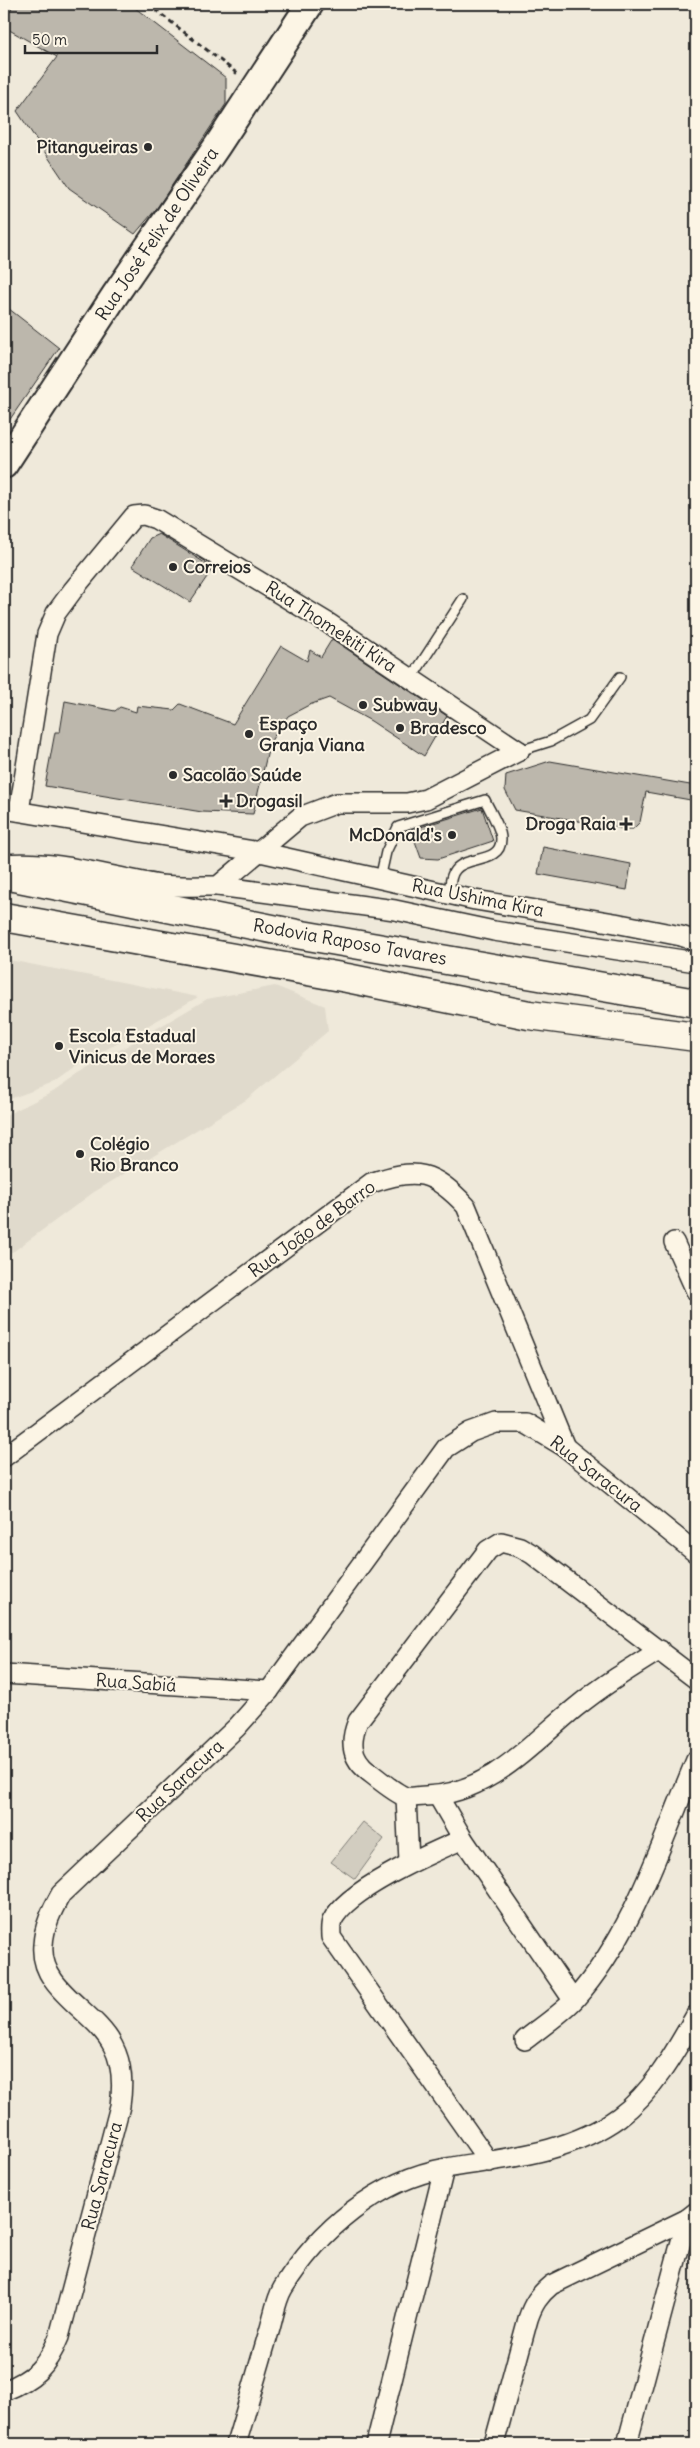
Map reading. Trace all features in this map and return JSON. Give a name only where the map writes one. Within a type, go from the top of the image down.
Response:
[{"type":"highway","name":"Rodovia Raposo Tavares","points":[[4,875],[302,935],[696,1003]]},
{"type":"highway","name":"Rodovia Raposo Tavares","points":[[4,917],[347,978],[529,1015],[696,1037]]},
{"type":"main road","name":"Rua José Felix de Oliveira","points":[[4,465],[114,295],[256,88],[310,4]]},
{"type":"street","name":"Rua Thomekiti Kira","points":[[11,810],[47,634],[56,613],[134,516],[144,515],[156,519],[328,623],[519,751]]},
{"type":"street","points":[[218,886],[300,817],[338,803],[407,803],[426,799],[519,751]]},
{"type":"street","name":"Rua Ushima Kira","points":[[11,810],[260,852],[448,894],[615,923],[681,936],[696,941]]},
{"type":"street","points":[[4,864],[23,862],[99,872],[162,885],[218,886],[395,910],[494,931],[696,962]]},
{"type":"street","name":"Rua João de Barro","points":[[4,1456],[372,1183],[399,1173],[423,1175],[447,1186],[466,1206],[566,1447]]},
{"type":"street","points":[[674,1242],[696,1291]]},
{"type":"street","name":"Rua Saracura","points":[[4,2391],[25,2383],[42,2369],[60,2337],[120,2106],[123,2086],[120,2065],[113,2046],[101,2028],[58,1987],[45,1966],[42,1946],[48,1919],[60,1894],[237,1727],[269,1692],[446,1448],[471,1432],[496,1423],[525,1423],[566,1447],[696,1553]]},
{"type":"street","points":[[660,1650],[614,1678],[575,1708],[523,1755],[486,1779],[438,1796],[406,1797],[361,1766],[352,1744],[353,1732],[358,1721],[387,1681],[488,1550],[501,1542],[520,1547],[532,1554],[660,1650],[696,1679]]},
{"type":"street","name":"Rua Sabiá","points":[[4,1674],[269,1692]]},
{"type":"street","points":[[526,2040],[574,2000],[609,1953],[629,1918],[696,1760]]},
{"type":"street","points":[[438,1796],[463,1839],[574,2000]]},
{"type":"street","points":[[406,1797],[409,1862]]},
{"type":"street","points":[[463,1839],[409,1862],[352,1899],[333,1920],[331,1936],[489,2162]]},
{"type":"street","points":[[236,2444],[282,2291],[298,2266],[324,2236],[348,2214],[374,2196],[403,2180],[444,2168],[540,2153],[582,2137],[618,2117],[648,2090],[680,2044],[696,2015]]},
{"type":"street","points":[[376,2444],[444,2168]]},
{"type":"street","points":[[494,2444],[528,2319],[533,2304],[541,2294],[551,2284],[692,2216]]},
{"type":"street","points":[[627,2444],[692,2216]]},
{"type":"lane","points":[[411,679],[463,599]]},
{"type":"lane","points":[[519,751],[551,741],[589,720],[620,677]]},
{"type":"lane","points":[[380,879],[386,852],[398,828],[485,800],[501,838],[500,846],[494,854],[466,862],[456,868],[448,894]]},
{"type":"path","points":[[148,4],[256,88]]},
{"type":"shaded area","name":"Escola Estadual Vinicus de Moraes","points":[[4,959],[198,997],[79,1065],[54,1083],[4,1101]]},
{"type":"shaded area","name":"Colégio Rio Branco","points":[[275,986],[325,1006],[328,1031],[246,1100],[94,1192],[14,1251],[4,1255],[4,1116],[53,1092],[79,1074],[207,999]]},
{"type":"shaded area","points":[[363,1822],[384,1839],[355,1879],[331,1862]]},
{"type":"building","points":[[14,4],[130,4],[226,78],[226,104],[157,208],[135,234],[69,188],[17,111],[57,57],[4,27],[4,21]]},
{"type":"building","points":[[4,305],[59,348],[4,428]]},
{"type":"building","name":"Correios","points":[[159,534],[213,568],[190,602],[132,566],[150,538]]},
{"type":"building","points":[[332,639],[447,716],[424,756],[371,721],[329,698],[309,705],[288,716],[270,742],[253,814],[202,812],[45,786],[55,732],[60,732],[65,701],[115,711],[120,707],[136,712],[137,706],[174,710],[180,704],[233,724],[281,646],[307,661],[310,650],[321,657]]},
{"type":"building","points":[[550,761],[696,786],[696,801],[646,792],[640,822],[633,829],[515,810],[505,790],[506,775]]},
{"type":"building","name":"McDonald's","points":[[482,808],[493,841],[438,859],[421,858],[411,830]]},
{"type":"building","points":[[543,847],[631,864],[627,890],[538,874]]},
{"type":"place","name":"Pitangueiras","points":[[148,147]]},
{"type":"place","name":"Correios","points":[[173,567]]},
{"type":"place","name":"Subway","points":[[363,705]]},
{"type":"place","name":"Bradesco","points":[[400,728]]},
{"type":"place","name":"Espaço Granja Viana","points":[[249,734]]},
{"type":"place","name":"Sacolão Saúde","points":[[173,775]]},
{"type":"place","name":"Drogasil","points":[[226,801]]},
{"type":"place","name":"Droga Raia","points":[[626,824]]},
{"type":"place","name":"McDonald's","points":[[452,835]]},
{"type":"place","name":"Escola Estadual Vinicus de Moraes","points":[[59,1046]]},
{"type":"place","name":"Colégio Rio Branco","points":[[80,1154]]}]
